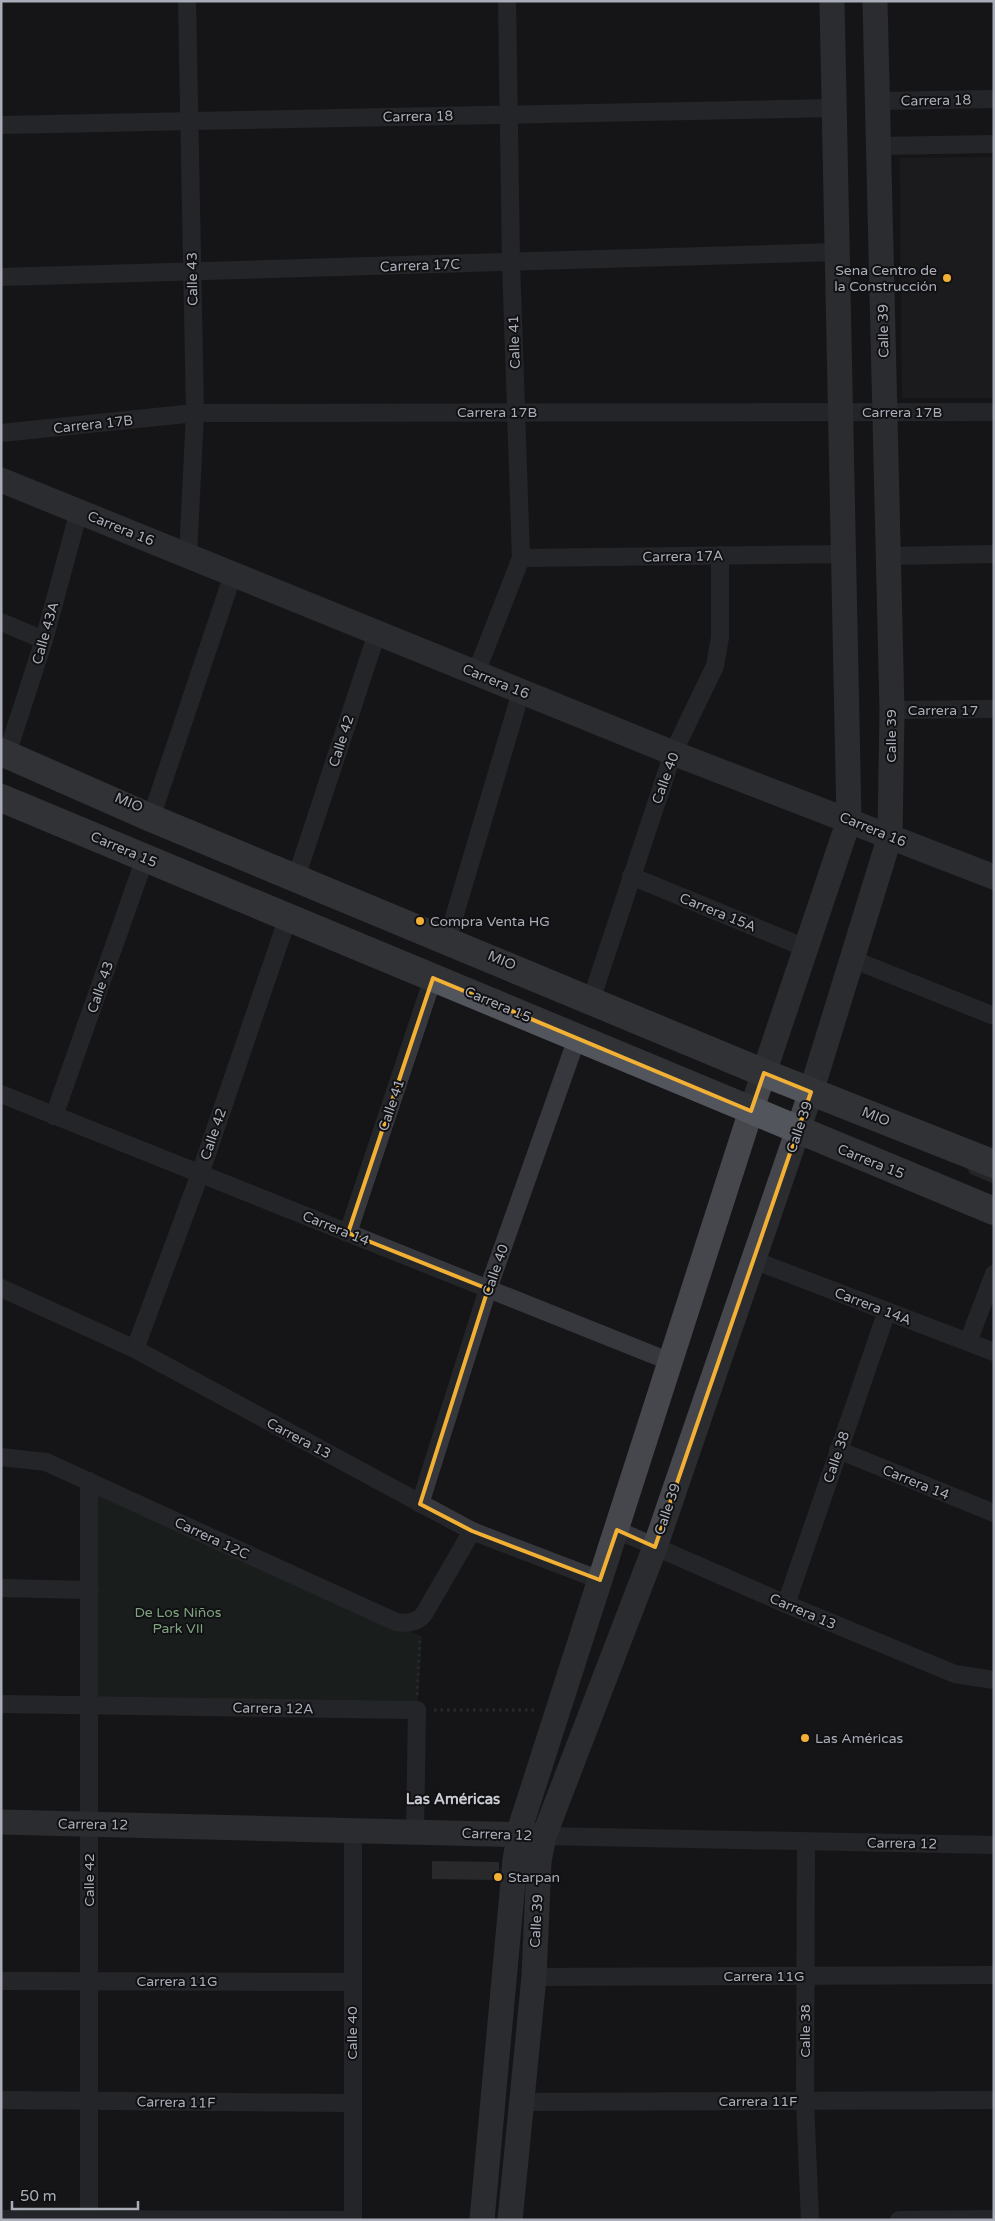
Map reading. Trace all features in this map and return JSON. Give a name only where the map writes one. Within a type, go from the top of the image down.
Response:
[{"type":"main road","name":"Carrera 15","points":[[4,753],[151,818],[591,1000],[994,1211]]},
{"type":"main road","name":"Carrera 15","points":[[1,798],[577,1038],[759,1089],[806,1111],[994,1164]]},
{"type":"street","name":"Calle 43","points":[[187,1],[195,413],[188,556]]},
{"type":"street","name":"Calle 41","points":[[476,673],[521,558],[511,262],[507,1]]},
{"type":"street","name":"Calle 39","points":[[482,2220],[517,1842],[759,1089],[849,820],[845,554],[832,1]]},
{"type":"street","name":"Calle 39","points":[[510,2220],[534,1977],[542,1843],[654,1546],[806,1111],[890,836],[892,710],[875,1]]},
{"type":"street","name":"Carrera 18","points":[[878,101],[994,99]]},
{"type":"street","name":"Carrera 18","points":[[1,125],[835,108]]},
{"type":"street","points":[[879,146],[994,144]]},
{"type":"street","name":"Carrera 17C","points":[[1,277],[838,252]]},
{"type":"street","name":"Carrera 17B","points":[[1,433],[195,413],[994,412]]},
{"type":"street","name":"Carrera 16","points":[[1,480],[673,753],[994,876]]},
{"type":"street","name":"Calle 43A","points":[[4,753],[44,640],[79,511]]},
{"type":"street","name":"Carrera 17A","points":[[521,558],[845,554]]},
{"type":"street","points":[[888,556],[994,554]]},
{"type":"street","name":"Calle 40","points":[[591,1000],[673,753],[715,666],[720,637],[720,555]]},
{"type":"street","points":[[151,818],[233,574]]},
{"type":"street","points":[[1,622],[44,640]]},
{"type":"street","name":"Calle 42","points":[[296,878],[377,633]]},
{"type":"street","points":[[447,941],[521,692]]},
{"type":"street","name":"Carrera 17","points":[[892,710],[994,709]]},
{"type":"street","name":"Calle 43","points":[[54,1116],[145,858]]},
{"type":"street","name":"Carrera 15A","points":[[631,876],[806,948]]},
{"type":"street","name":"Calle 42","points":[[135,1349],[200,1174],[288,917]]},
{"type":"street","points":[[852,959],[994,1016]]},
{"type":"street","name":"Calle 41","points":[[348,1233],[434,978]]},
{"type":"street","name":"Calle 40","points":[[420,1504],[488,1289],[577,1038]]},
{"type":"street","name":"Carrera 14","points":[[1,1094],[671,1362]]},
{"type":"street","name":"Carrera 14A","points":[[753,1260],[994,1352]]},
{"type":"street","points":[[968,1342],[994,1274]]},
{"type":"street","name":"Carrera 13","points":[[1,1288],[135,1349],[472,1531],[600,1580]]},
{"type":"street","name":"Calle 38","points":[[786,1604],[887,1311]]},
{"type":"street","name":"Carrera 14","points":[[838,1450],[994,1513]]},
{"type":"street","name":"Carrera 12C","points":[[1,1457],[46,1462],[396,1622],[410,1623],[421,1618]]},
{"type":"street","name":"Calle 42","points":[[88,1482],[90,1590],[90,2219]]},
{"type":"street","name":"Carrera 13","points":[[617,1530],[786,1604],[955,1674],[994,1680]]},
{"type":"street","points":[[421,1618],[472,1531]]},
{"type":"street","points":[[1,1588],[90,1590]]},
{"type":"street","name":"Carrera 12A","points":[[1,1704],[417,1710]]},
{"type":"street","points":[[415,1832],[417,1710]]},
{"type":"street","name":"Carrera 12","points":[[1,1822],[89,1832],[353,1846],[517,1842]]},
{"type":"street","name":"Carrera 12","points":[[1,1837],[89,1832],[415,1832],[542,1843],[806,1842],[994,1845]]},
{"type":"street","name":"Calle 38","points":[[806,1842],[805,2101],[810,2220]]},
{"type":"street","name":"Calle 40","points":[[353,1846],[351,2103],[353,2220]]},
{"type":"street","name":"Carrera 11G","points":[[534,1977],[994,1975]]},
{"type":"street","name":"Carrera 11G","points":[[1,1980],[352,1982]]},
{"type":"street","name":"Carrera 11F","points":[[1,2100],[351,2103]]},
{"type":"street","name":"Carrera 11F","points":[[521,2102],[994,2100]]},
{"type":"street","points":[[1,2219],[353,2220]]},
{"type":"street","points":[[899,2220],[994,2219]]},
{"type":"lane","name":"MIO","points":[[29,775],[541,991]]},
{"type":"lane","points":[[626,1047],[644,1055]]},
{"type":"lane","points":[[653,1059],[759,1089]]},
{"type":"lane","points":[[967,1168],[994,1179]]},
{"type":"path","points":[[421,1618],[417,1710],[544,1710]]},
{"type":"highlighted area","points":[[433,978],[751,1111],[764,1073],[811,1092],[655,1547],[617,1530],[600,1580],[472,1531],[420,1504],[488,1289],[348,1233]]},
{"type":"shaded area","name":"Sena Centro de la Construcción","points":[[994,157],[994,398],[902,398],[900,158]]},
{"type":"green space","name":"De Los Niños Park VII","points":[[89,1481],[422,1637],[417,1710],[89,1706]]},
{"type":"building","points":[[432,1861],[499,1862],[499,1880],[432,1879]]},
{"type":"place","name":"Sena Centro de la Construcción","points":[[947,278]]},
{"type":"place","name":"Compra Venta HG","points":[[420,921]]},
{"type":"place","name":"Las Américas","points":[[805,1738]]},
{"type":"place","name":"Starpan","points":[[498,1877]]},
{"type":"district","name":"Las Américas","points":[[453,1799]]}]
